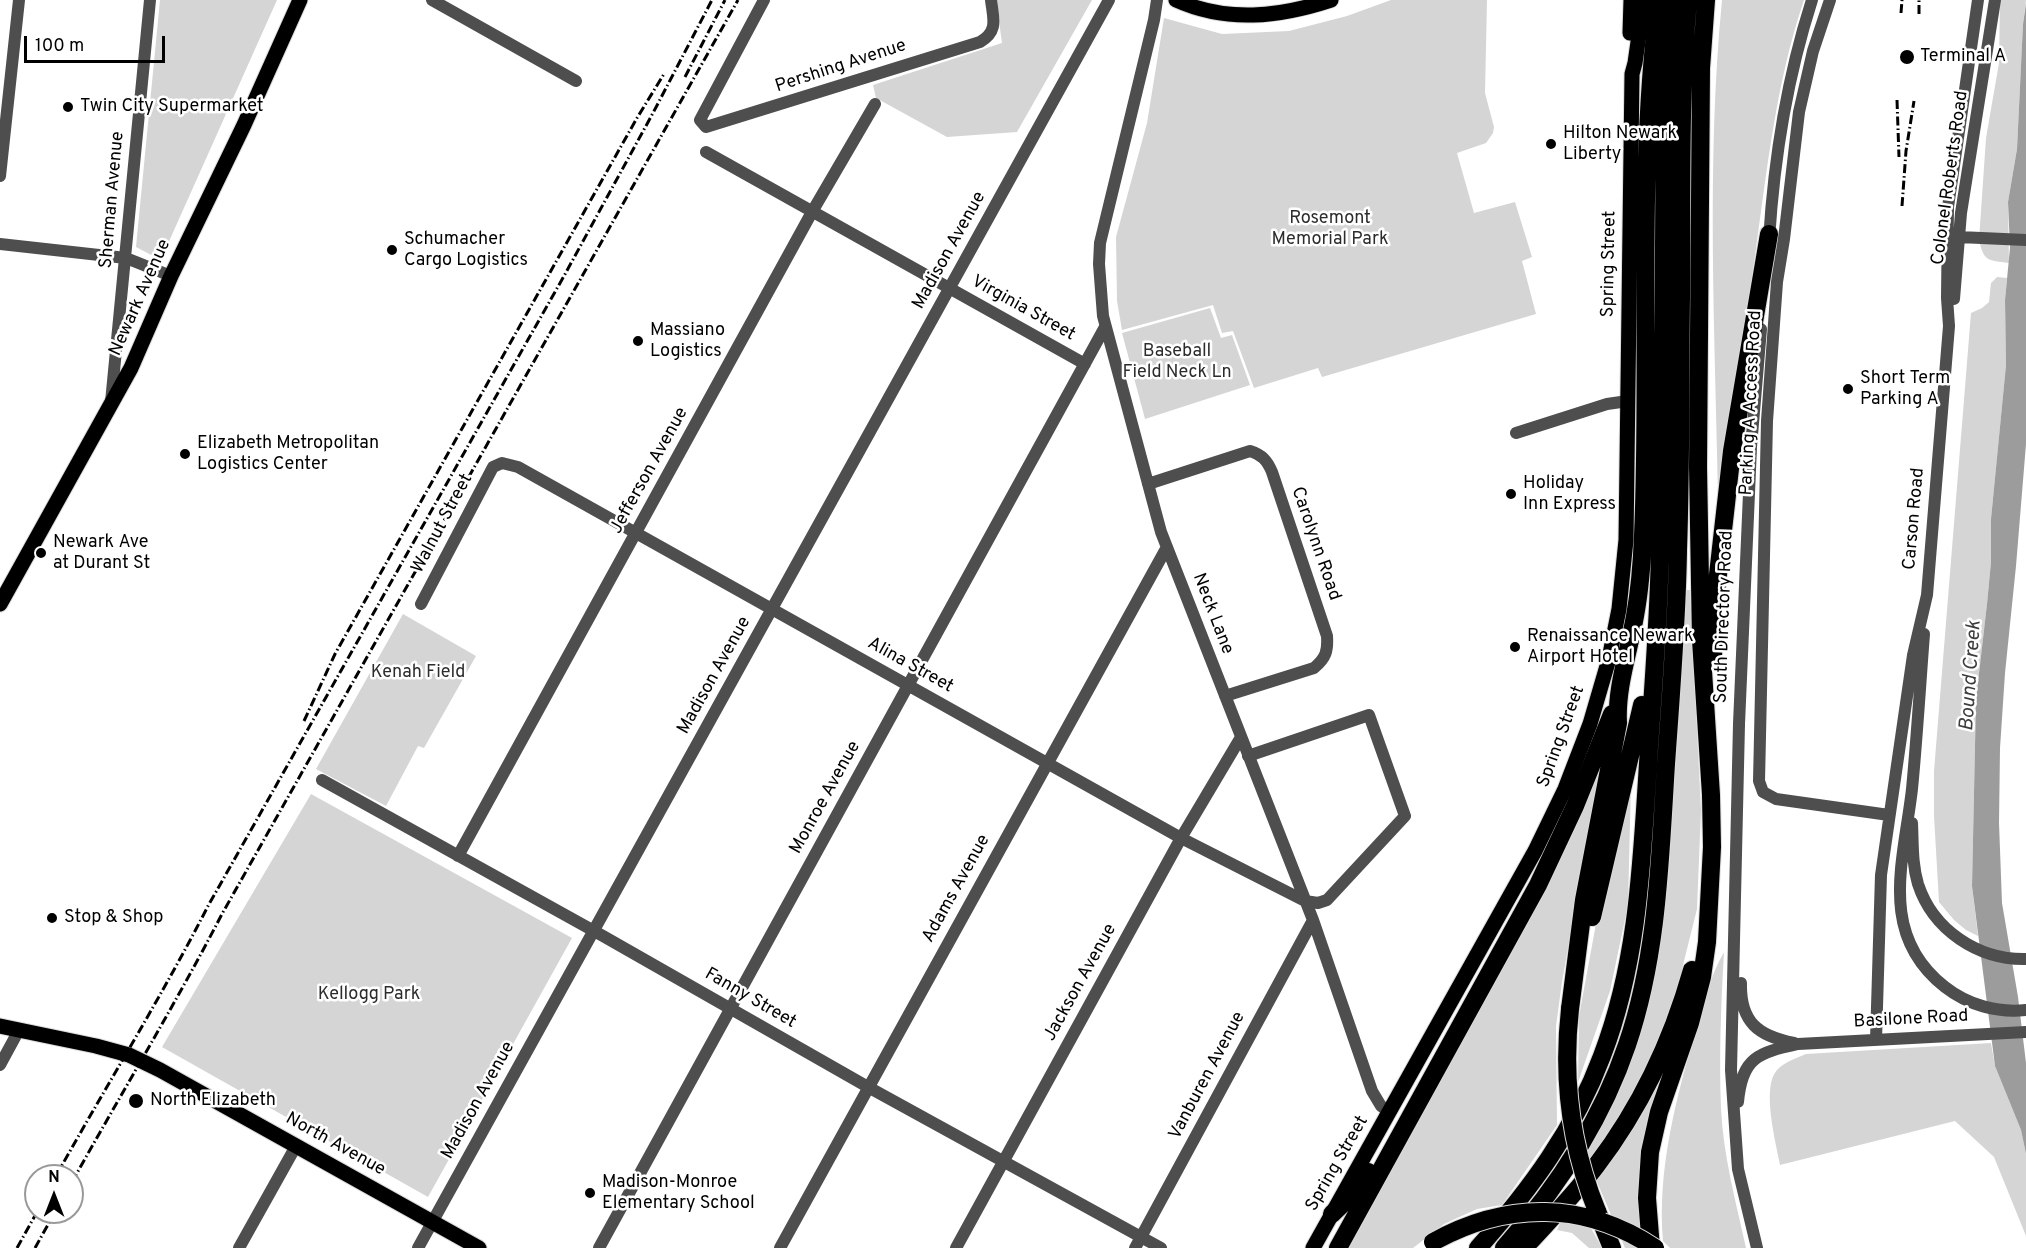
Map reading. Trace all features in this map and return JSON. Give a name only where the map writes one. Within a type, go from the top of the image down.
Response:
[{"type":"highway","points":[[1612,1248],[1581,1165],[1570,1107],[1566,1056],[1582,909],[1618,723],[1617,704],[1635,616],[1643,535],[1648,131],[1659,0]]},
{"type":"highway","points":[[1478,1248],[1525,1193],[1565,1135],[1595,1073],[1618,1008],[1630,958],[1639,892],[1658,616],[1665,117],[1674,0]]},
{"type":"highway","points":[[1504,1248],[1555,1185],[1575,1156],[1600,1111],[1632,1031],[1651,947],[1659,866],[1677,585],[1683,102],[1688,0]]},
{"type":"highway","points":[[1653,1248],[1647,1198],[1650,1152],[1661,1103],[1690,1023],[1704,968],[1712,847],[1707,708],[1701,640],[1698,409],[1701,68],[1706,0]]},
{"type":"highway","points":[[1707,708],[1714,647],[1714,613],[1732,451],[1777,237]]},
{"type":"highway","points":[[1570,1010],[1639,723],[1658,616]]},
{"type":"highway","points":[[1338,1248],[1549,864],[1575,806],[1607,722],[1617,704]]},
{"type":"highway","points":[[1524,1248],[1574,1194],[1606,1153],[1634,1109],[1658,1063],[1678,1016],[1697,950],[1707,899],[1712,847]]},
{"type":"highway","points":[[1332,1214],[1357,1190],[1380,1153],[1401,1134]]},
{"type":"highway","points":[[1428,1245],[1458,1229],[1491,1217],[1542,1212],[1601,1221],[1633,1234],[1653,1248]]},
{"type":"main road","name":"Newark Avenue","points":[[0,604],[131,368],[171,276],[244,125],[300,0]]},
{"type":"main road","points":[[1176,0],[1214,13],[1251,16],[1288,12],[1331,0]]},
{"type":"main road","points":[[1631,0],[1630,61],[1632,74]]},
{"type":"main road","name":"Spring Street","points":[[1313,1248],[1543,836],[1572,772],[1590,724],[1613,642],[1622,584],[1627,523],[1632,74],[1644,0]]},
{"type":"main road","name":"North Avenue","points":[[0,1026],[129,1055],[160,1070],[479,1248]]},
{"type":"street","points":[[0,176],[19,0]]},
{"type":"street","name":"Sherman Avenue","points":[[111,404],[150,0]]},
{"type":"street","points":[[432,0],[576,81]]},
{"type":"street","name":"Pershing Avenue","points":[[764,0],[700,120],[706,127],[980,42],[992,33],[994,23],[991,0]]},
{"type":"street","name":"Madison Avenue","points":[[418,1248],[1109,0]]},
{"type":"street","name":"Neck Lane","points":[[1156,0],[1154,20],[1100,243],[1100,279],[1105,327],[1167,548],[1313,920],[1372,1091],[1377,1102],[1390,1112]]},
{"type":"street","name":"South Directory Road","points":[[1755,1245],[1740,1177],[1731,1070],[1739,724],[1750,447],[1777,237],[1786,99],[1797,50],[1812,0]]},
{"type":"street","name":"Parking A Access Road","points":[[1830,0],[1810,60],[1777,237],[1777,282],[1768,404],[1760,785],[1766,794],[1776,799],[1889,815]]},
{"type":"street","name":"Carson Road","points":[[1876,1040],[1880,890],[1913,654],[1927,595],[1949,326],[1948,207],[1978,0]]},
{"type":"street","name":"Colonel Roberts Road","points":[[1949,326],[1954,299],[1959,237],[1995,0]]},
{"type":"street","name":"Jefferson Avenue","points":[[458,856],[812,212],[875,104]]},
{"type":"street","name":"Virginia Street","points":[[706,152],[1085,364],[1105,327]]},
{"type":"street","points":[[1959,237],[2026,240]]},
{"type":"street","points":[[0,244],[126,258],[171,276]]},
{"type":"street","name":"Monroe Avenue","points":[[599,1248],[1085,364]]},
{"type":"street","points":[[1516,433],[1612,402],[1628,401]]},
{"type":"street","name":"Carolynn Road","points":[[1148,484],[1250,451],[1268,461],[1272,472],[1327,636],[1328,651],[1323,661],[1314,668],[1225,696]]},
{"type":"street","name":"Alina Street","points":[[499,463],[518,467],[1181,838],[1305,901]]},
{"type":"street","name":"Walnut Street","points":[[421,604],[493,467],[499,463]]},
{"type":"street","name":"Adams Avenue","points":[[780,1248],[1167,548]]},
{"type":"street","points":[[1927,595],[1911,789],[1902,856],[1899,902],[1903,927],[1914,952],[1926,969],[1942,985],[1960,997],[1980,1005],[2000,1010],[2026,1010]]},
{"type":"street","points":[[1248,756],[1369,716],[1405,816],[1328,900],[1318,903],[1305,901]]},
{"type":"street","name":"Jackson Avenue","points":[[956,1248],[1181,838],[1241,737]]},
{"type":"street","name":"Fanny Street","points":[[322,780],[1004,1162],[1138,1242],[1161,1248]]},
{"type":"street","points":[[1911,789],[1913,855],[1921,891],[1928,906],[1939,921],[1959,939],[1989,954],[2005,958],[2026,959]]},
{"type":"street","name":"Vanburen Avenue","points":[[1138,1242],[1313,920]]},
{"type":"street","points":[[1735,926],[1742,961],[1741,995],[1745,1013],[1756,1028],[1766,1035],[1798,1044]]},
{"type":"street","points":[[0,1065],[19,1030]]},
{"type":"street","name":"Basilone Road","points":[[1798,1044],[2026,1033]]},
{"type":"street","points":[[1735,1136],[1740,1088],[1748,1066],[1765,1052],[1798,1044]]},
{"type":"street","points":[[239,1248],[296,1146]]},
{"type":"green space","points":[[160,0],[277,0],[162,257],[157,258],[136,247]]},
{"type":"green space","points":[[996,0],[1092,0],[1017,132],[947,137],[876,98],[873,85],[1002,43]]},
{"type":"green space","name":"Rosemont Memorial Park","points":[[1391,0],[1487,0],[1485,93],[1494,127],[1493,133],[1486,143],[1457,153],[1474,213],[1515,202],[1532,257],[1522,261],[1536,314],[1322,377],[1318,368],[1254,388],[1233,331],[1222,333],[1213,305],[1122,330],[1117,301],[1116,237],[1147,123],[1164,18],[1222,34],[1289,31],[1347,16]]},
{"type":"green space","points":[[1722,0],[1804,0],[1779,94],[1718,496],[1713,185],[1717,61]]},
{"type":"green space","points":[[2000,0],[2026,0],[2017,149],[2008,202],[2009,263],[1988,259],[1979,240],[1986,138],[1999,63]]},
{"type":"green space","points":[[1997,277],[2007,278],[2006,365],[1991,519],[1991,562],[1976,699],[1972,886],[1978,936],[1954,920],[1939,902],[1934,771],[1971,313],[1989,302],[1991,283]]},
{"type":"green space","name":"Baseball Field Neck Ln","points":[[1210,308],[1221,338],[1232,335],[1250,385],[1145,419],[1122,333]]},
{"type":"green space","points":[[1683,590],[1690,590],[1701,810],[1697,909],[1670,1017],[1638,1090],[1590,1161],[1586,1146],[1644,1013]]},
{"type":"green space","name":"Kenah Field","points":[[403,614],[476,656],[424,748],[418,746],[386,806],[316,769]]},
{"type":"green space","points":[[1599,773],[1556,1026],[1557,1125],[1502,1205],[1477,1209],[1444,1224],[1413,1248],[1344,1248],[1534,907]]},
{"type":"green space","points":[[1631,782],[1628,905],[1610,991],[1578,1082],[1579,1016],[1598,913]]},
{"type":"green space","name":"Kellogg Park","points":[[311,794],[572,938],[428,1197],[162,1047]]},
{"type":"green space","points":[[1724,952],[1720,1050],[1722,1126],[1730,1178],[1746,1248],[1670,1248],[1663,1241],[1662,1214],[1670,1134],[1705,1000]]},
{"type":"green space","points":[[1991,1043],[1995,1066],[2021,1130],[2026,1154],[2026,1236],[1994,1157],[1955,1121],[1780,1165],[1771,1116],[1770,1089],[1772,1078],[1777,1070],[1787,1062],[1806,1054]]},
{"type":"green space","points":[[1665,1067],[1644,1135],[1640,1204],[1644,1248],[1625,1248],[1595,1177]]},
{"type":"green space","points":[[1561,1221],[1591,1228],[1602,1248],[1589,1248],[1572,1233],[1557,1230]]},
{"type":"shaded area","points":[[2026,3],[2026,444],[2005,673],[2000,748],[1999,823],[2002,903],[2018,997],[2026,1063],[2026,1154],[2021,1130],[1995,1066],[1972,886],[1976,699],[1991,562],[1991,519],[2006,365],[2005,300],[2010,248],[2008,202],[2017,149]]},
{"type":"railway","points":[[63,1164],[564,276],[712,0]]},
{"type":"railway","points":[[685,77],[725,0]]},
{"type":"railway","points":[[82,1164],[738,0]]},
{"type":"railway","points":[[1901,13],[1902,0]]},
{"type":"railway","points":[[1919,0],[1919,14]]},
{"type":"railway","points":[[304,721],[335,654],[664,74]]},
{"type":"railway","points":[[1897,100],[1899,157]]},
{"type":"railway","points":[[1902,206],[1906,151],[1914,101]]},
{"type":"railway","points":[[17,1248],[30,1224]]},
{"type":"railway","points":[[35,1248],[48,1224]]},
{"type":"place","name":"Terminal A","points":[[1907,57]]},
{"type":"place","name":"Twin City Supermarket","points":[[68,107]]},
{"type":"place","name":"Hilton Newark Liberty","points":[[1551,144]]},
{"type":"place","name":"Schumacher Cargo Logistics","points":[[392,250]]},
{"type":"place","name":"Massiano Logistics","points":[[638,341]]},
{"type":"place","name":"Short Term Parking A","points":[[1848,389]]},
{"type":"place","name":"Elizabeth Metropolitan Logistics Center","points":[[185,454]]},
{"type":"place","name":"Holiday Inn Express","points":[[1511,494]]},
{"type":"place","name":"Newark Ave at Durant St","points":[[41,553]]},
{"type":"place","name":"Renaissance Newark Airport Hotel","points":[[1515,647]]},
{"type":"place","name":"Stop & Shop","points":[[52,918]]},
{"type":"place","name":"North Elizabeth","points":[[136,1101]]},
{"type":"place","name":"Madison-Monroe Elementary School","points":[[590,1193]]},
{"type":"water label","name":"Bound Creek","points":[[1972,676]]}]
